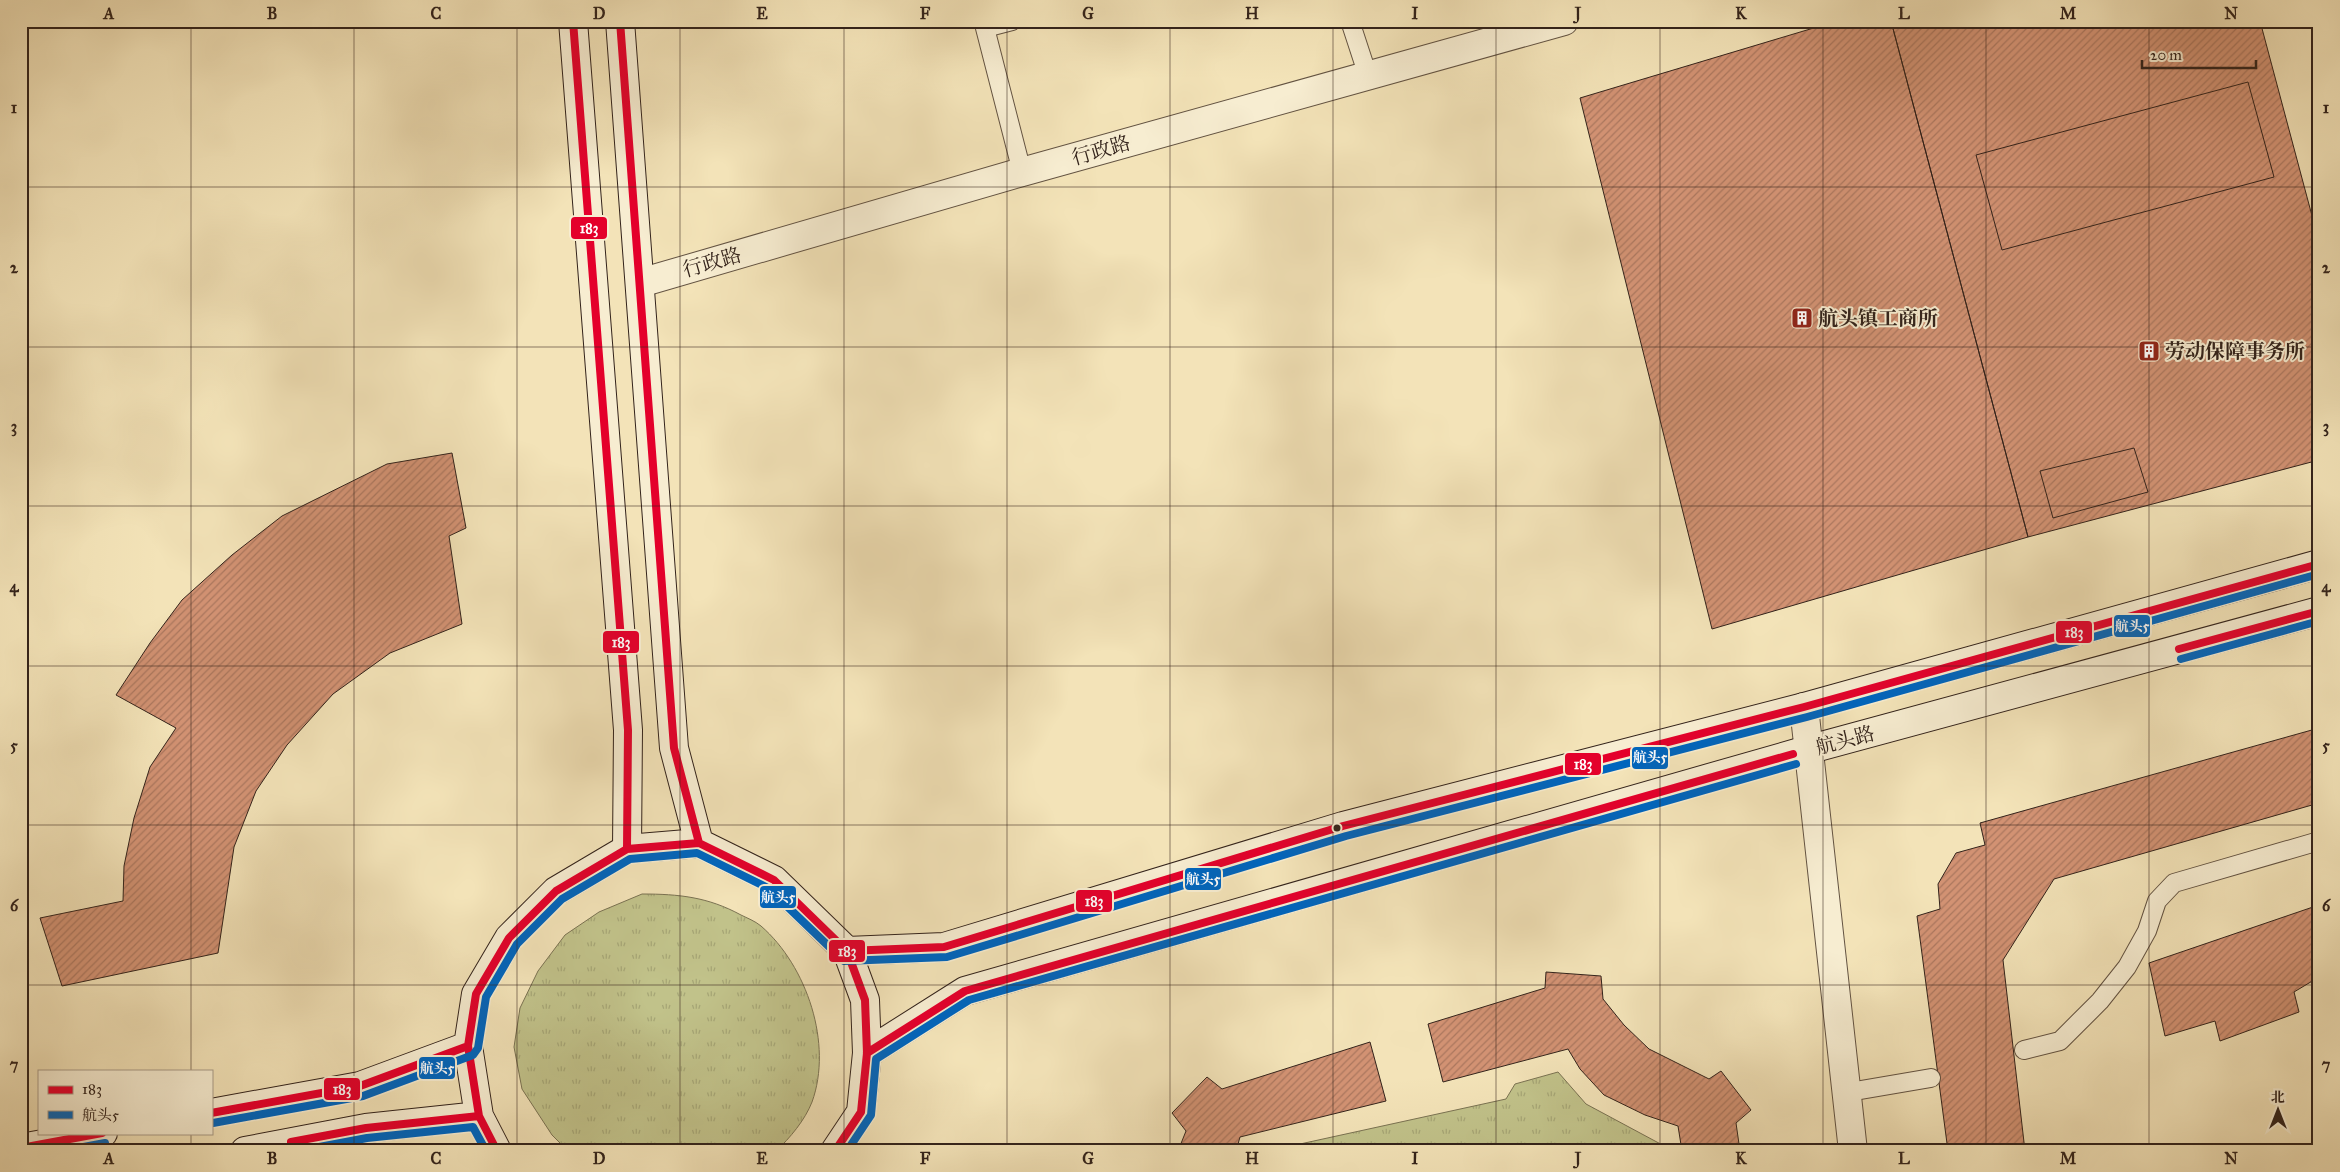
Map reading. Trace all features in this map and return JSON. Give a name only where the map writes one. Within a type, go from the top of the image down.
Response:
[{"type":"main road","points":[[573,21],[628,730],[626,849]]},
{"type":"main road","points":[[620,21],[674,748],[699,843]]},
{"type":"main road","name":"行政路","points":[[640,283],[1022,172],[1564,21]]},
{"type":"main road","points":[[847,951],[944,946],[1344,826],[1804,707],[2319,564]]},
{"type":"main road","name":"航头路","points":[[867,1054],[965,990],[1807,750],[2319,611]]},
{"type":"main road","points":[[1804,707],[1807,750],[1848,1092],[1853,1151]]},
{"type":"main road","points":[[497,1151],[479,1116],[468,1046],[476,994],[509,938],[556,891],[626,849],[699,843],[774,880],[847,951],[865,1000],[867,1054],[861,1112],[835,1151]]},
{"type":"main road","points":[[212,1113],[360,1086],[468,1046]]},
{"type":"main road","points":[[245,1151],[366,1128],[479,1116]]},
{"type":"main road","points":[[21,1148],[98,1134]]},
{"type":"lane","points":[[1012,21],[985,28],[1022,172]]},
{"type":"lane","points":[[1350,21],[1368,76]]},
{"type":"lane","points":[[2024,1050],[2060,1041],[2100,1001],[2127,967],[2147,931],[2157,901],[2174,883],[2319,841]]},
{"type":"lane","points":[[1848,1092],[1931,1078]]},
{"type":"green space","points":[[642,894],[681,896],[705,900],[754,921],[777,943],[791,962],[803,984],[812,1007],[817,1031],[818,1079],[812,1102],[801,1122],[792,1135],[776,1151],[568,1151],[552,1135],[522,1089],[514,1047],[520,1008],[538,971],[565,935],[599,912]]},
{"type":"green space","points":[[1558,1072],[1586,1104],[1668,1148],[1668,1151],[1268,1151],[1506,1099],[1515,1084]]},
{"type":"building","name":"航头镇工商所","points":[[1837,21],[1891,21],[2028,537],[1712,629],[1580,98]]},
{"type":"building","name":"劳动保障事务所","points":[[1891,21],[2260,21],[2319,242],[2319,460],[2028,537]]},
{"type":"building","points":[[2248,82],[2274,177],[2002,250],[1976,155]]},
{"type":"building","points":[[2134,448],[2148,492],[2053,518],[2040,471]]},
{"type":"building","points":[[452,453],[466,528],[449,536],[462,624],[390,653],[333,694],[287,745],[256,791],[234,847],[218,953],[62,986],[40,918],[123,901],[124,866],[134,818],[150,767],[176,728],[116,695],[150,643],[182,600],[232,555],[282,516],[387,464]]},
{"type":"building","points":[[2319,728],[2319,803],[2054,879],[2003,960],[2025,1151],[1948,1151],[1917,916],[1940,909],[1938,884],[1956,853],[1985,845],[1980,823]]},
{"type":"building","points":[[2313,907],[2319,930],[2319,977],[2294,992],[2299,1012],[2220,1041],[2215,1021],[2165,1036],[2149,963]]},
{"type":"building","points":[[1546,972],[1601,976],[1603,999],[1624,1025],[1649,1049],[1709,1079],[1721,1071],[1751,1110],[1736,1123],[1740,1151],[1682,1151],[1678,1126],[1645,1115],[1604,1095],[1580,1069],[1568,1049],[1443,1082],[1428,1024],[1545,988]]},
{"type":"building","points":[[1370,1042],[1386,1101],[1240,1137],[1236,1151],[1178,1151],[1186,1131],[1172,1113],[1207,1077],[1222,1089]]},
{"type":"transit line","name":"183","points":[[573,21],[628,730],[627,849]]},
{"type":"transit line","name":"183","points":[[620,21],[674,748],[699,843]]},
{"type":"transit line","name":"183","points":[[847,951],[944,947],[1343,826],[1804,707],[2319,564]]},
{"type":"transit line","name":"航头5","points":[[213,1123],[363,1096],[473,1055],[478,1048],[486,997],[517,944],[562,899],[630,859],[697,853],[768,888],[844,961],[947,957],[1346,836],[1807,717],[2319,574]]},
{"type":"transit line","name":"183","points":[[2179,649],[2319,611]]},
{"type":"transit line","name":"航头5","points":[[2181,659],[2319,621]]},
{"type":"transit line","name":"183","points":[[867,1053],[965,991],[1793,754]]},
{"type":"transit line","name":"航头5","points":[[847,1151],[871,1115],[876,1059],[969,1000],[1796,764]]},
{"type":"transit line","name":"183","points":[[497,1151],[479,1116],[468,1046],[476,994],[509,938],[556,891],[627,849],[699,843],[774,880],[847,951],[865,1000],[867,1053],[861,1112],[835,1151]]},
{"type":"transit line","name":"183","points":[[212,1113],[360,1086],[468,1046]]},
{"type":"transit line","name":"183","points":[[291,1142],[366,1128],[479,1116]]},
{"type":"transit line","name":"航头5","points":[[298,1151],[367,1138],[473,1127],[486,1151]]},
{"type":"transit line","name":"183","points":[[21,1148],[97,1134]]},
{"type":"transit line","name":"航头5","points":[[62,1151],[105,1143]]},
{"type":"place","name":"航头镇工商所","points":[[1802,318]]},
{"type":"place","name":"劳动保障事务所","points":[[2149,351]]}]
